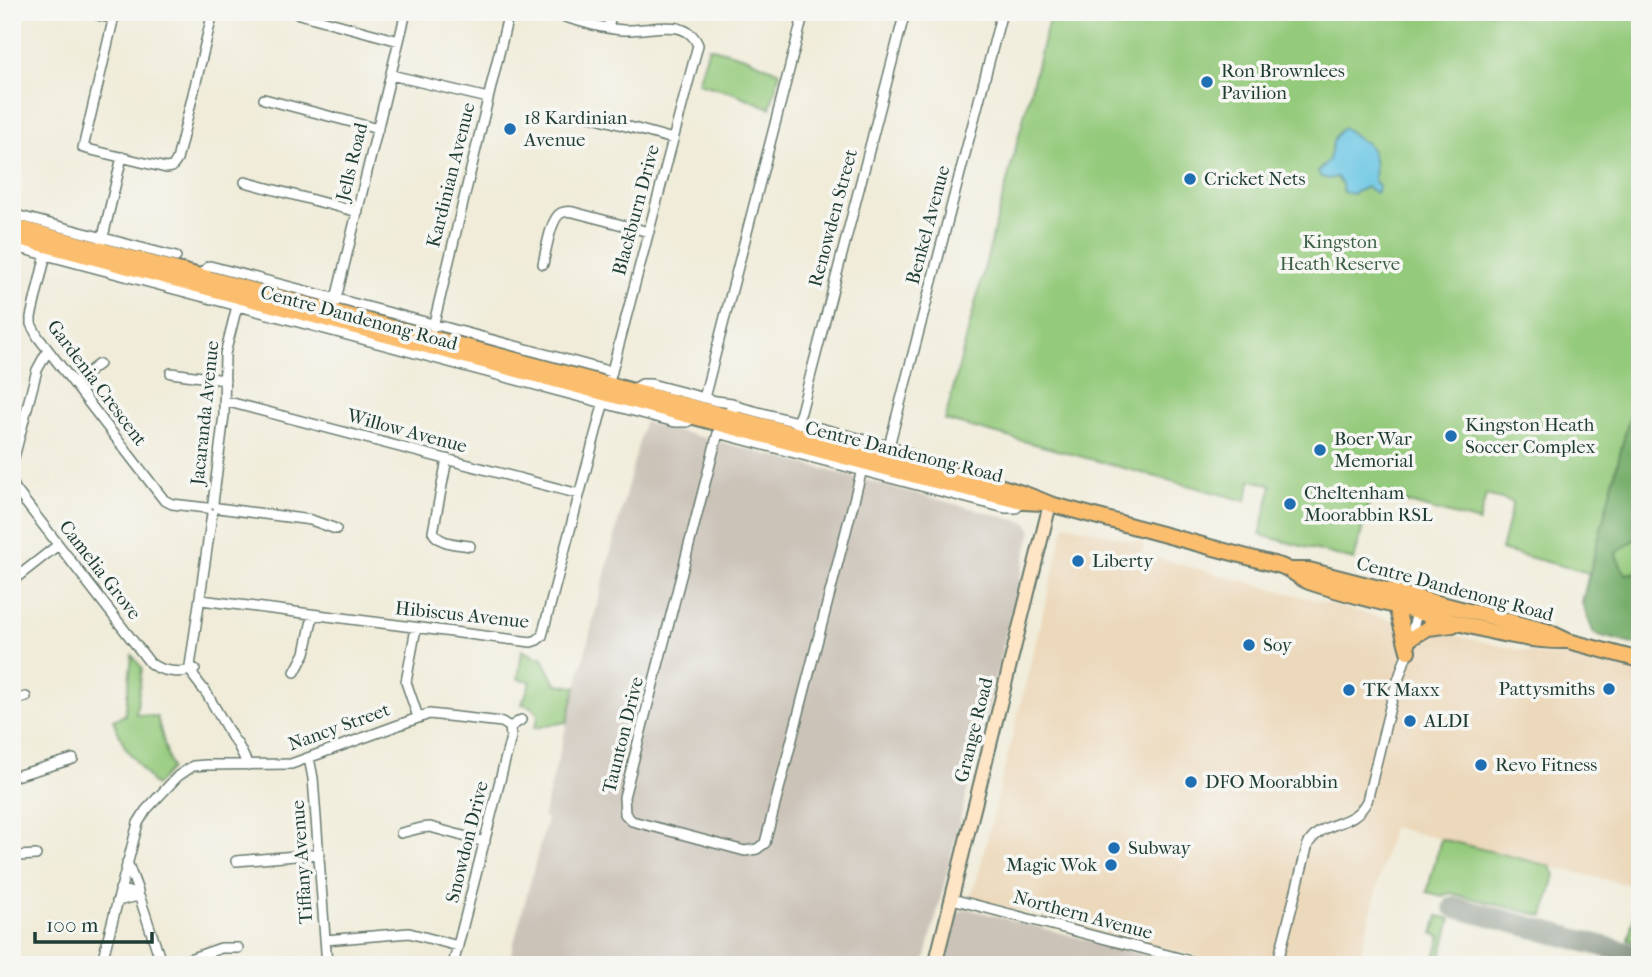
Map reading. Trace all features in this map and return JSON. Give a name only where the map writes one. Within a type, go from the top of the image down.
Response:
[{"type":"main road","name":"Centre Dandenong Road","points":[[12,226],[48,246]]},
{"type":"main road","name":"Centre Dandenong Road","points":[[12,236],[48,246],[100,248],[172,260],[240,296]]},
{"type":"main road","name":"Centre Dandenong Road","points":[[100,248],[240,296],[334,310],[431,335],[695,417],[1023,502],[1051,504]]},
{"type":"main road","name":"Centre Dandenong Road","points":[[608,388],[632,390],[721,424],[796,428],[864,462],[922,467],[1014,489],[1051,504],[1291,570],[1309,570],[1419,605],[1465,624],[1546,641],[1568,641]]},
{"type":"main road","name":"Grange Road","points":[[935,965],[1051,504]]},
{"type":"main road","name":"Centre Dandenong Road","points":[[1291,570],[1306,581],[1396,606],[1419,605],[1547,631],[1568,641],[1640,660]]},
{"type":"main road","points":[[1396,606],[1409,644],[1428,628],[1465,624]]},
{"type":"street","points":[[85,12],[115,16],[83,148],[166,168],[176,163],[213,12]]},
{"type":"street","points":[[292,12],[399,41]]},
{"type":"street","name":"Jells Road","points":[[334,310],[406,12]]},
{"type":"street","name":"Kardinian Avenue","points":[[431,335],[509,12]]},
{"type":"street","points":[[548,12],[608,28],[612,12]]},
{"type":"street","points":[[704,398],[804,12]]},
{"type":"street","name":"Renowden Street","points":[[796,428],[905,12]]},
{"type":"street","name":"Benkel Avenue","points":[[889,446],[1002,12]]},
{"type":"street","name":"Blackburn Drive","points":[[608,28],[678,28],[690,33],[698,45],[608,388]]},
{"type":"street","points":[[391,75],[488,99]]},
{"type":"street","points":[[264,99],[378,129]]},
{"type":"street","points":[[579,113],[673,139]]},
{"type":"street","points":[[100,248],[122,157]]},
{"type":"street","points":[[244,182],[358,212]]},
{"type":"street","points":[[543,264],[555,220],[564,212],[649,232]]},
{"type":"street","name":"Centre Dandenong Road","points":[[12,214],[100,248]]},
{"type":"street","name":"Centre Dandenong Road","points":[[12,246],[48,246],[608,388]]},
{"type":"street","name":"Gardenia Crescent","points":[[48,246],[31,317],[33,329],[164,500],[172,504],[311,520],[336,529]]},
{"type":"street","name":"Centre Dandenong Road","points":[[199,275],[210,266],[334,310]]},
{"type":"street","name":"Jacaranda Avenue","points":[[240,296],[226,351],[225,401],[192,669],[248,765]]},
{"type":"street","points":[[12,465],[36,374],[40,365],[51,354]]},
{"type":"street","points":[[74,383],[99,363]]},
{"type":"street","points":[[172,373],[225,380]]},
{"type":"street","name":"Centre Dandenong Road","points":[[632,390],[642,384],[651,383],[732,403],[796,428],[889,446],[909,453],[922,467]]},
{"type":"street","name":"Hibiscus Avenue","points":[[201,600],[531,642],[541,638],[608,388]]},
{"type":"street","name":"Willow Avenue","points":[[225,401],[579,494]]},
{"type":"street","points":[[721,424],[732,409],[739,407]]},
{"type":"street","name":"Taunton Drive","points":[[721,424],[624,797],[625,814],[628,819],[637,823],[746,851],[757,849],[765,843],[864,462]]},
{"type":"street","points":[[447,459],[433,532],[439,540],[470,546]]},
{"type":"street","name":"Camelia Grove","points":[[12,482],[150,663],[158,668],[177,671],[192,669]]},
{"type":"street","points":[[12,581],[58,545]]},
{"type":"street","points":[[1277,965],[1308,844],[1321,830],[1353,817],[1367,801],[1419,605]]},
{"type":"street","points":[[295,672],[305,653],[313,615]]},
{"type":"street","points":[[416,628],[406,682],[418,717]]},
{"type":"street","points":[[12,700],[26,697]]},
{"type":"street","name":"Nancy Street","points":[[101,965],[136,827],[146,810],[182,772],[198,765],[287,765],[435,713],[502,722],[510,727]]},
{"type":"street","points":[[510,727],[522,720]]},
{"type":"street","name":"Snowdon Drive","points":[[453,965],[512,737],[510,727]]},
{"type":"street","name":"Jacaranda Avenue","points":[[232,737],[234,765]]},
{"type":"street","name":"Tiffany Avenue","points":[[309,758],[313,778],[327,965]]},
{"type":"street","points":[[12,777],[73,759]]},
{"type":"street","points":[[401,833],[430,827],[485,842]]},
{"type":"street","points":[[12,854],[36,855]]},
{"type":"street","points":[[236,861],[318,854]]},
{"type":"street","points":[[127,862],[162,965]]},
{"type":"street","points":[[120,889],[138,896]]},
{"type":"street","points":[[117,901],[138,896]]},
{"type":"street","name":"Northern Avenue","points":[[951,899],[1206,965]]},
{"type":"street","points":[[325,940],[409,933],[458,946]]},
{"type":"street","points":[[172,965],[221,948],[238,948]]},
{"type":"shaded area","points":[[644,422],[1027,523],[1032,530],[924,965],[508,965],[547,819],[543,817]]},
{"type":"shaded area","name":"DFO Moorabbin","points":[[1065,524],[1144,543],[1142,554],[1421,628],[1543,655],[1557,653],[1640,671],[1640,887],[1392,827],[1358,965],[1229,965],[970,898],[977,879]]},
{"type":"shaded area","points":[[966,909],[1182,965],[944,965],[956,914]]},
{"type":"green space","name":"Kingston Heath Reserve","points":[[1051,12],[1640,12],[1640,646],[1582,603],[1589,573],[1501,550],[1513,502],[1486,495],[1479,522],[1372,493],[1354,560],[1260,535],[1272,485],[1251,480],[1246,501],[945,420]]},
{"type":"green space","points":[[709,47],[745,57],[780,72],[770,108],[734,93],[698,83]]},
{"type":"green space","points":[[1640,375],[1640,536],[1616,553],[1625,574],[1640,572],[1640,646],[1594,634],[1582,603]]},
{"type":"green space","points":[[522,650],[542,657],[556,684],[576,687],[567,722],[534,728],[537,712],[522,704],[531,681],[518,679]]},
{"type":"green space","points":[[132,655],[142,668],[136,714],[157,717],[171,769],[155,786],[125,747],[113,720],[125,715]]},
{"type":"green space","points":[[1441,839],[1550,866],[1555,875],[1544,916],[1450,893],[1442,896],[1427,892]]},
{"type":"green space","points":[[1640,891],[1640,941],[1639,943],[1628,940]]},
{"type":"green space","points":[[1438,916],[1451,919],[1439,965],[1433,965],[1441,936],[1433,934]]},
{"type":"water","points":[[1344,128],[1365,142],[1372,153],[1374,180],[1379,186],[1376,193],[1367,187],[1352,194],[1343,192],[1337,177],[1328,179],[1321,177],[1318,172],[1329,159],[1335,138]]},
{"type":"taxiway","points":[[1454,907],[1640,956]]},
{"type":"place","name":"Ron Brownlees Pavilion","points":[[1207,82]]},
{"type":"place","name":"18 Kardinian Avenue","points":[[510,129]]},
{"type":"place","name":"Cricket Nets","points":[[1190,179]]},
{"type":"place","name":"Kingston Heath Soccer Complex","points":[[1451,436]]},
{"type":"place","name":"Boer War Memorial","points":[[1320,450]]},
{"type":"place","name":"Cheltenham Moorabbin RSL","points":[[1290,504]]},
{"type":"place","name":"Liberty","points":[[1078,561]]},
{"type":"place","name":"Soy","points":[[1249,645]]},
{"type":"place","name":"Pattysmiths","points":[[1609,689]]},
{"type":"place","name":"TK Maxx","points":[[1349,690]]},
{"type":"place","name":"ALDI","points":[[1410,721]]},
{"type":"place","name":"Revo Fitness","points":[[1481,765]]},
{"type":"place","name":"DFO Moorabbin","points":[[1191,782]]},
{"type":"place","name":"Subway","points":[[1114,848]]},
{"type":"place","name":"Magic Wok","points":[[1111,865]]}]
